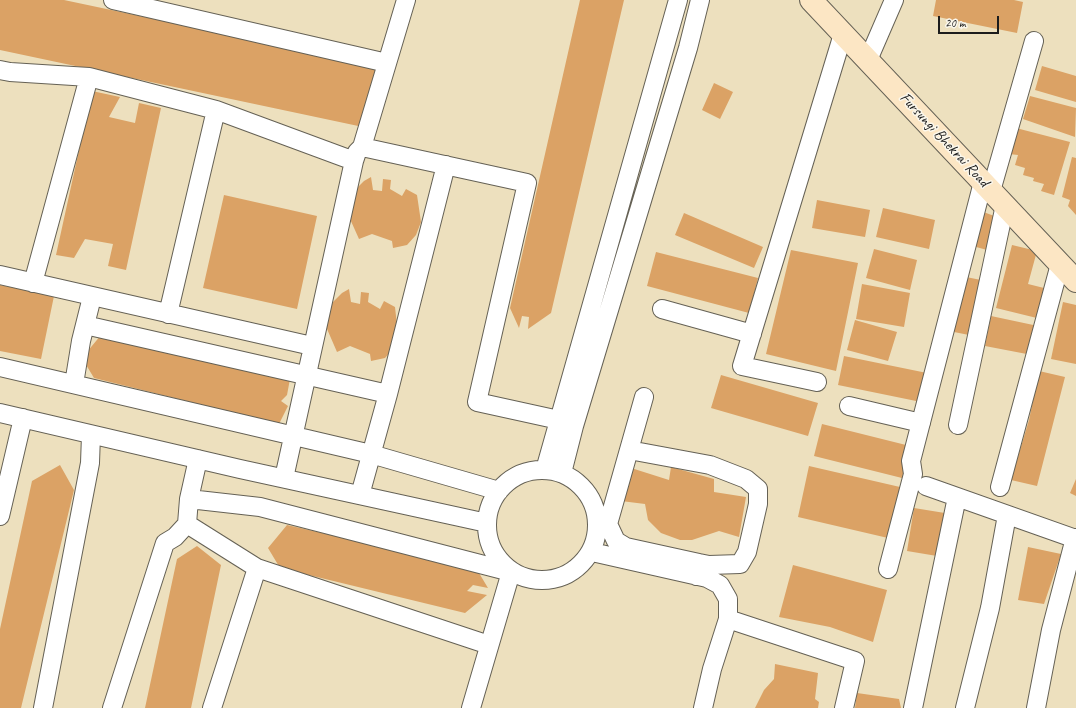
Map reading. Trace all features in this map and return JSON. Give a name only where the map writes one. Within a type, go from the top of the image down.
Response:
[{"type":"street","points":[[113,0],[387,63]]},
{"type":"street","points":[[284,478],[312,346],[358,154],[406,0]]},
{"type":"street","points":[[554,472],[559,420],[678,0]]},
{"type":"street","points":[[554,472],[577,418],[688,48],[700,0]]},
{"type":"street","name":"Fursungi Bhekrai Road","points":[[811,0],[1076,281]]},
{"type":"street","points":[[868,60],[894,0]]},
{"type":"street","points":[[817,382],[742,366],[843,34]]},
{"type":"street","points":[[888,569],[913,474],[911,461],[921,423],[993,193],[1034,42]]},
{"type":"street","points":[[0,70],[10,72],[89,77],[216,110],[358,154],[446,165],[527,183],[477,402],[559,420]]},
{"type":"street","points":[[33,283],[89,77]]},
{"type":"street","points":[[168,314],[216,110]]},
{"type":"street","points":[[360,495],[388,394],[446,165]]},
{"type":"street","points":[[958,425],[993,193]]},
{"type":"street","points":[[1000,487],[1060,264]]},
{"type":"street","points":[[0,276],[312,346]]},
{"type":"street","points":[[74,384],[85,324],[92,297]]},
{"type":"street","points":[[662,308],[752,334]]},
{"type":"street","points":[[85,324],[388,394]]},
{"type":"street","points":[[0,367],[292,437],[371,454],[499,491]]},
{"type":"street","points":[[630,555],[616,541],[608,524],[644,397]]},
{"type":"street","points":[[849,406],[921,423]]},
{"type":"street","points":[[0,412],[91,435],[487,523]]},
{"type":"street","points":[[0,516],[23,418]]},
{"type":"street","points":[[43,708],[90,462],[91,435]]},
{"type":"street","points":[[629,450],[710,465],[746,478],[758,489],[758,504],[747,552],[740,564],[709,565],[698,570]]},
{"type":"street","points":[[112,708],[165,543],[175,537],[187,524],[189,499],[198,459]]},
{"type":"street","points":[[189,499],[260,507],[511,572],[528,579],[546,581],[564,577],[580,567],[592,552],[598,534],[598,515],[591,498],[579,483],[554,472],[528,472],[512,479],[499,491],[490,506],[487,523],[487,537],[492,550],[500,562],[511,572]]},
{"type":"street","points":[[926,486],[1076,538],[1052,630],[1036,708]]},
{"type":"street","points":[[913,708],[957,497]]},
{"type":"street","points":[[965,708],[990,608],[1007,515]]},
{"type":"street","points":[[187,524],[257,568],[489,645]]},
{"type":"street","points":[[592,552],[630,555],[698,570],[707,578],[720,585],[728,599],[728,619],[712,669],[703,708]]},
{"type":"street","points":[[212,708],[257,568]]},
{"type":"street","points":[[471,708],[511,572]]},
{"type":"street","points":[[728,619],[855,661],[844,708]]},
{"type":"building","points":[[0,0],[64,0],[376,66],[363,127],[0,50]]},
{"type":"building","points":[[580,0],[624,0],[551,313],[528,329],[529,317],[522,316],[519,328],[510,308]]},
{"type":"building","points":[[936,0],[1014,0],[1023,2],[1017,33],[933,16]]},
{"type":"building","points":[[1042,66],[1076,76],[1076,102],[1035,90]]},
{"type":"building","points":[[714,83],[733,92],[720,119],[702,110]]},
{"type":"building","points":[[92,91],[120,97],[109,117],[135,123],[139,103],[161,108],[126,270],[108,266],[113,244],[85,239],[74,258],[56,255]]},
{"type":"building","points":[[1030,96],[1076,108],[1075,137],[1023,119]]},
{"type":"building","points":[[1016,128],[1070,142],[1054,195],[1041,191],[1044,184],[1033,181],[1034,178],[1023,175],[1025,168],[1015,165],[1018,155],[1009,154]]},
{"type":"building","points":[[1072,157],[1076,158],[1076,215],[1068,206],[1070,200],[1062,197]]},
{"type":"building","points":[[371,177],[373,190],[382,191],[383,179],[391,180],[390,189],[402,196],[406,189],[417,195],[421,222],[416,235],[407,245],[393,248],[392,241],[372,234],[359,239],[346,210],[347,198],[364,181]]},
{"type":"building","points":[[224,195],[317,216],[297,309],[203,288]]},
{"type":"building","points":[[817,200],[870,210],[865,237],[812,228]]},
{"type":"building","points":[[883,208],[935,220],[929,249],[876,237]]},
{"type":"building","points":[[978,210],[997,217],[987,250],[969,245]]},
{"type":"building","points":[[684,213],[763,247],[754,268],[675,235]]},
{"type":"building","points":[[1012,245],[1037,251],[1028,284],[1052,290],[1045,320],[996,308]]},
{"type":"building","points":[[874,249],[917,260],[910,290],[866,278]]},
{"type":"building","points":[[791,250],[858,263],[836,371],[766,354]]},
{"type":"building","points":[[656,252],[758,278],[749,313],[647,286]]},
{"type":"building","points":[[961,276],[981,280],[969,335],[949,331]]},
{"type":"building","points":[[862,284],[910,293],[904,327],[856,319]]},
{"type":"building","points":[[0,285],[54,296],[41,359],[0,351]]},
{"type":"building","points":[[349,289],[351,302],[360,304],[361,292],[369,293],[368,302],[380,309],[384,301],[395,307],[398,334],[394,348],[385,358],[371,361],[370,354],[350,346],[337,352],[324,322],[325,310],[342,293]]},
{"type":"building","points":[[1063,302],[1076,305],[1076,364],[1051,359]]},
{"type":"building","points":[[991,316],[1038,326],[1032,355],[985,346]]},
{"type":"building","points":[[855,320],[897,332],[888,361],[847,350]]},
{"type":"building","points":[[101,335],[290,379],[287,395],[281,401],[288,406],[279,424],[94,378],[82,358]]},
{"type":"building","points":[[844,356],[927,373],[921,402],[838,385]]},
{"type":"building","points":[[1039,371],[1065,377],[1037,486],[1011,480],[1029,420]]},
{"type":"building","points":[[721,375],[818,403],[808,436],[711,408]]},
{"type":"building","points":[[822,424],[910,446],[902,478],[814,456]]},
{"type":"building","points":[[60,465],[74,490],[21,708],[0,708],[0,629],[32,481]]},
{"type":"building","points":[[809,466],[900,487],[888,538],[798,517]]},
{"type":"building","points":[[628,467],[669,480],[671,467],[714,479],[714,492],[746,497],[739,537],[719,531],[692,540],[680,540],[661,533],[648,520],[645,504],[621,501]]},
{"type":"building","points":[[1076,479],[1076,496],[1070,493]]},
{"type":"building","points":[[914,508],[951,514],[943,557],[907,551]]},
{"type":"building","points":[[287,525],[476,568],[488,588],[473,585],[467,591],[487,595],[465,613],[280,568],[268,548]]},
{"type":"building","points":[[197,546],[221,565],[191,708],[145,708],[177,559]]},
{"type":"building","points":[[1028,547],[1061,554],[1044,604],[1018,600]]},
{"type":"building","points":[[793,565],[887,590],[873,642],[830,627],[779,617]]},
{"type":"building","points":[[775,664],[818,673],[815,699],[819,702],[818,708],[755,708],[764,690],[774,679]]},
{"type":"building","points":[[857,693],[899,699],[901,708],[855,708]]}]
